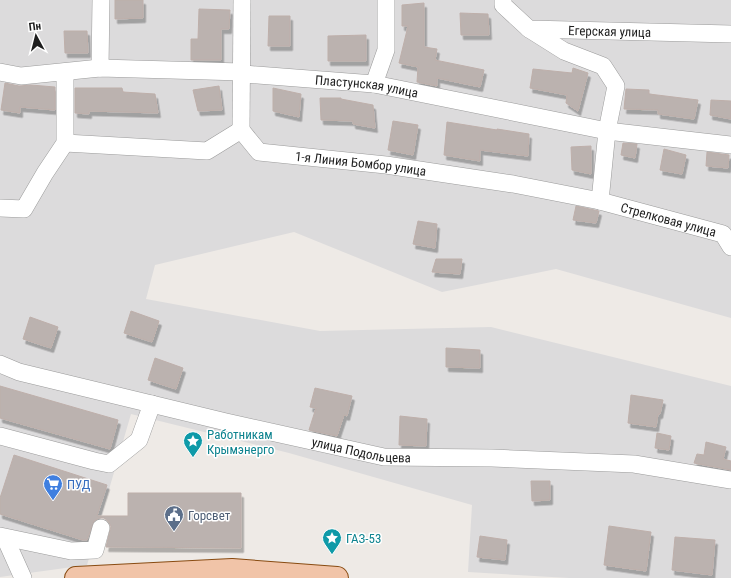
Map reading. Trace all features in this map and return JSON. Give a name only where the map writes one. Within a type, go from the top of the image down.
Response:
[{"type":"main road","points":[[76,578],[232,570],[254,575],[337,578]]},
{"type":"street","points":[[100,68],[101,0]]},
{"type":"street","points":[[65,142],[207,151],[240,130],[242,0]]},
{"type":"street","points":[[374,84],[386,50],[386,0]]},
{"type":"street","points":[[503,0],[503,5],[529,29],[564,51],[603,66],[616,86],[607,131],[600,201]]},
{"type":"street","name":"Егерская улица","points":[[529,29],[731,34]]},
{"type":"street","name":"Пластунская улица","points":[[0,72],[21,76],[100,68],[242,72],[244,74],[374,84],[607,131],[731,145]]},
{"type":"street","points":[[0,208],[24,209],[65,142],[65,72]]},
{"type":"street","name":"1-я Линия Бомбор улица","points":[[240,130],[259,152],[386,165],[513,184],[600,201]]},
{"type":"street","name":"Стрелковая улица","points":[[600,201],[722,234],[731,247]]},
{"type":"street","name":"улица Подольцева","points":[[0,364],[19,372],[226,422],[384,457],[492,458],[634,464],[731,480]]},
{"type":"street","points":[[0,436],[109,464],[138,440],[152,404]]},
{"type":"street","points":[[3,537],[71,552],[95,550],[101,528]]},
{"type":"street","points":[[3,537],[23,578]]},
{"type":"shaded area","points":[[0,0],[731,0],[731,318],[556,269],[442,292],[294,232],[155,265],[146,299],[320,331],[491,327],[731,386],[731,578],[569,578],[468,572],[472,505],[289,453],[131,414],[87,565],[0,577]]},
{"type":"building","points":[[115,0],[143,0],[143,18],[115,19]]},
{"type":"building","points":[[424,3],[424,47],[437,49],[435,60],[484,70],[480,87],[437,78],[437,86],[417,82],[418,67],[399,63],[408,26],[402,26],[402,5]]},
{"type":"building","points":[[199,9],[230,10],[229,29],[221,29],[221,60],[191,60],[191,39],[198,39]]},
{"type":"building","points":[[460,13],[488,14],[489,35],[461,35]]},
{"type":"building","points":[[269,16],[290,16],[290,46],[268,46]]},
{"type":"building","points":[[64,31],[87,31],[88,53],[65,53]]},
{"type":"building","points":[[366,35],[366,61],[328,61],[328,36]]},
{"type":"building","points":[[573,68],[588,73],[578,111],[566,103],[567,95],[530,88],[533,69],[572,73]]},
{"type":"building","points":[[5,83],[19,86],[31,85],[55,87],[55,110],[20,107],[20,113],[1,110]]},
{"type":"building","points":[[219,86],[222,110],[198,111],[193,90]]},
{"type":"building","points":[[75,88],[122,88],[123,92],[155,94],[158,113],[89,111],[89,114],[75,113]]},
{"type":"building","points":[[273,88],[301,94],[299,117],[273,111]]},
{"type":"building","points":[[626,89],[649,90],[649,94],[698,100],[694,119],[658,114],[658,110],[624,109]]},
{"type":"building","points":[[320,98],[341,98],[373,105],[375,128],[353,124],[353,121],[321,120]]},
{"type":"building","points":[[711,100],[731,101],[731,119],[710,115]]},
{"type":"building","points":[[393,121],[418,125],[413,155],[388,150]]},
{"type":"building","points":[[447,122],[529,134],[528,156],[480,150],[480,161],[444,155]]},
{"type":"building","points":[[623,143],[637,144],[635,158],[621,155]]},
{"type":"building","points":[[591,146],[591,174],[572,170],[571,147]]},
{"type":"building","points":[[664,149],[686,155],[682,174],[660,170]]},
{"type":"building","points":[[707,152],[729,155],[728,168],[706,166]]},
{"type":"building","points":[[576,206],[599,211],[596,223],[573,220]]},
{"type":"building","points":[[418,221],[437,224],[435,248],[413,244]]},
{"type":"building","points":[[436,259],[462,259],[460,274],[432,272]]},
{"type":"building","points":[[131,311],[159,321],[152,342],[124,333]]},
{"type":"building","points":[[30,317],[58,327],[51,348],[23,339]]},
{"type":"building","points":[[446,348],[480,350],[480,368],[446,367]]},
{"type":"building","points":[[155,358],[183,368],[176,389],[148,380]]},
{"type":"building","points":[[0,386],[118,420],[110,449],[0,418]]},
{"type":"building","points":[[315,388],[352,396],[347,416],[344,415],[337,436],[309,430],[316,408],[310,407]]},
{"type":"building","points":[[631,395],[663,400],[660,414],[658,414],[656,427],[628,423]]},
{"type":"building","points":[[400,416],[427,419],[426,446],[399,445]]},
{"type":"building","points":[[657,433],[671,436],[669,450],[655,448]]},
{"type":"building","points":[[706,442],[726,447],[723,459],[731,461],[731,470],[694,463],[697,454],[704,455]]},
{"type":"building","points":[[14,455],[107,485],[97,516],[128,516],[128,493],[241,493],[241,548],[106,547],[111,526],[104,518],[99,518],[94,521],[87,540],[83,540],[0,514],[0,498]]},
{"type":"building","points":[[531,481],[550,481],[550,500],[532,501]]},
{"type":"building","points":[[609,526],[651,532],[646,571],[604,565]]},
{"type":"building","points":[[480,536],[507,540],[505,560],[477,557]]},
{"type":"building","points":[[675,537],[715,540],[712,575],[672,570]]},
{"type":"place","name":"Работникам Крымэнерго","points":[[193,458]]},
{"type":"place","name":"ПУД","points":[[53,501]]},
{"type":"place","name":"Горсвет","points":[[174,532]]},
{"type":"place","name":"ГАЗ-53","points":[[332,555]]}]
